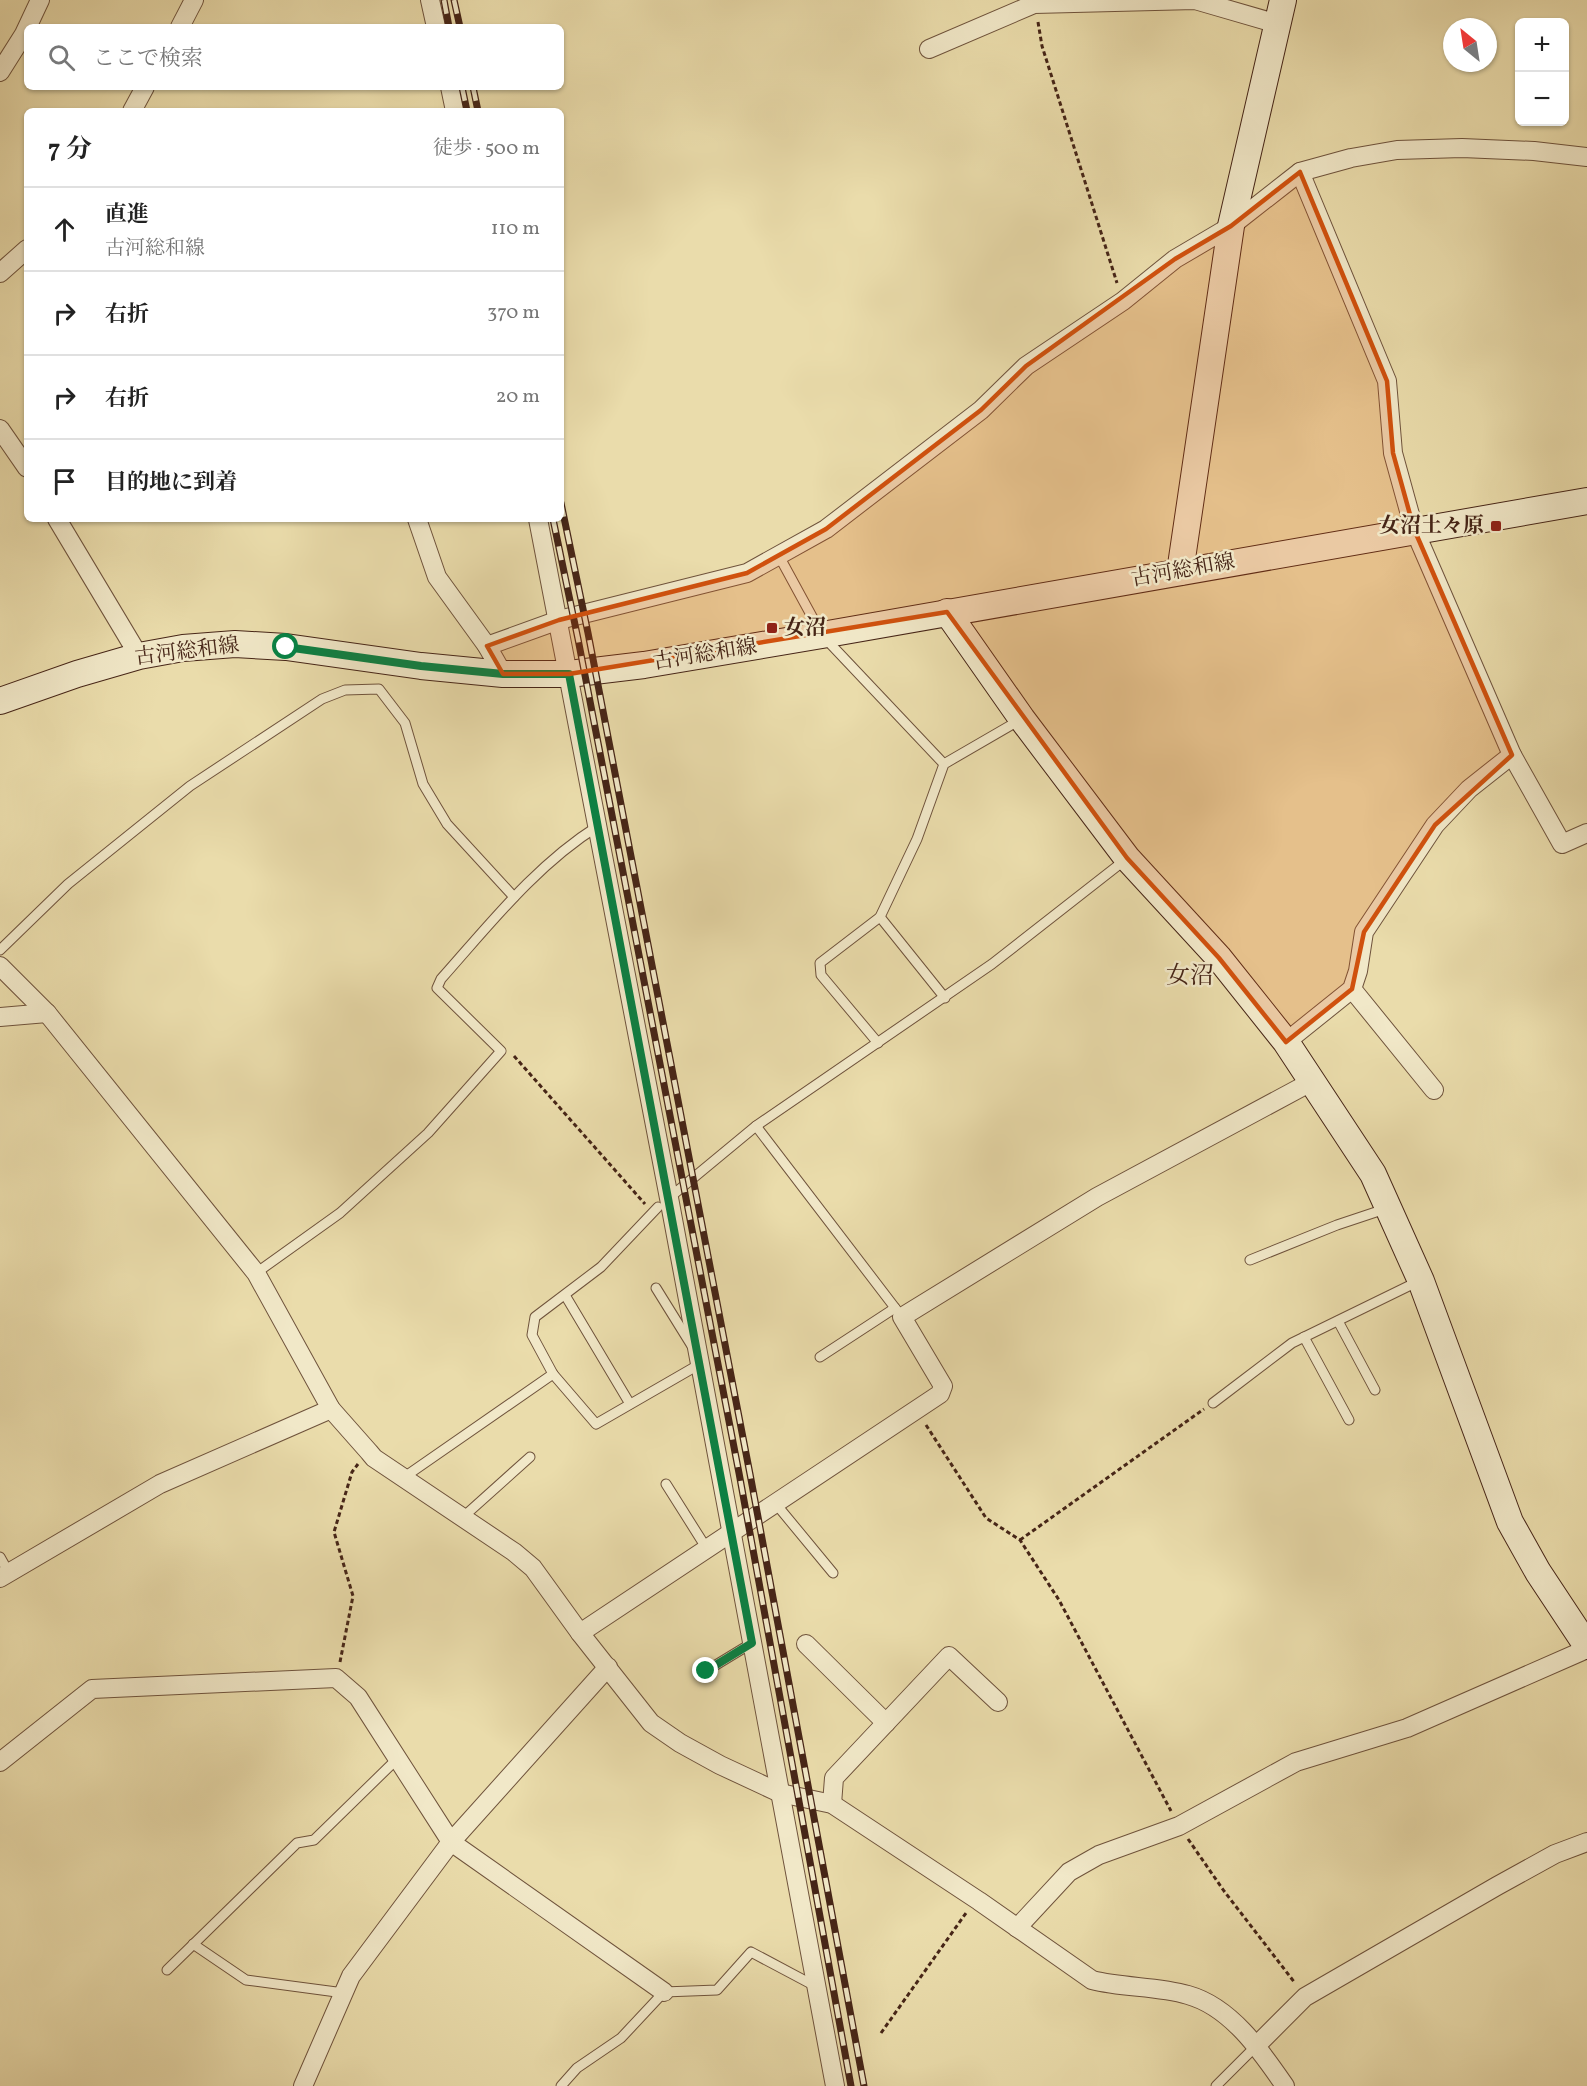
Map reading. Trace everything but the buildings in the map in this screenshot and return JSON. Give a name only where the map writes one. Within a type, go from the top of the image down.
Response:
[{"type":"street","points":[[28,24],[39,0]]},
{"type":"street","points":[[182,24],[194,0]]},
{"type":"street","points":[[430,0],[435,24]]},
{"type":"street","points":[[929,49],[1034,4],[1195,0],[1280,12],[1231,226],[1180,572]]},
{"type":"street","points":[[3,60],[24,34]]},
{"type":"street","points":[[134,108],[143,90]]},
{"type":"street","points":[[451,90],[454,108]]},
{"type":"street","points":[[487,646],[559,620],[747,573],[826,529],[981,410],[1026,366],[1123,301],[1175,259],[1231,226],[1300,172],[1351,158],[1397,150],[1462,148],[1587,158]]},
{"type":"street","points":[[1300,172],[1387,381],[1394,453],[1414,530],[1512,755],[1562,844],[1587,833]]},
{"type":"street","points":[[0,273],[24,252]]},
{"type":"street","points":[[0,429],[24,464]]},
{"type":"street","name":"古河総和線","points":[[0,700],[139,656],[183,648],[235,644],[286,647],[421,666],[503,674],[569,674],[822,635],[1587,501]]},
{"type":"street","points":[[59,522],[139,656]]},
{"type":"street","points":[[418,522],[437,577],[487,646],[503,674]]},
{"type":"street","points":[[539,522],[598,826],[664,1202],[700,1361],[835,2086]]},
{"type":"street","points":[[947,612],[1022,719],[1127,858],[1219,958],[1286,1042],[1373,1174],[1421,1281],[1510,1522],[1538,1572],[1587,1647],[1407,1728],[1296,1762],[1179,1826],[1099,1855],[1069,1872],[1017,1928]]},
{"type":"street","points":[[1286,1042],[1352,989],[1358,971],[1364,932],[1435,825],[1469,789],[1512,755]]},
{"type":"street","points":[[0,966],[47,1013],[256,1273],[331,1409],[374,1458],[514,1552],[532,1568],[580,1634],[651,1723],[680,1743],[720,1765],[780,1793],[832,1804],[976,1899],[1092,1980],[1188,1995],[1213,2006],[1257,2045],[1285,2086]]},
{"type":"street","points":[[1352,989],[1434,1090]]},
{"type":"street","points":[[0,1017],[47,1013]]},
{"type":"street","points":[[580,1634],[940,1394],[943,1386],[898,1313],[1097,1197],[1311,1082]]},
{"type":"street","points":[[3,1569],[160,1484],[331,1409]]},
{"type":"street","points":[[806,1644],[886,1723]]},
{"type":"street","points":[[832,1804],[834,1778],[949,1656],[998,1702]]},
{"type":"street","points":[[303,2086],[351,1976],[451,1842],[608,1667]]},
{"type":"street","points":[[1,1759],[92,1689],[336,1678],[358,1697],[451,1842],[664,1992]]},
{"type":"street","points":[[1257,2045],[1305,1997],[1555,1854],[1587,1842]]},
{"type":"lane","points":[[779,556],[822,635],[944,765]]},
{"type":"lane","points":[[0,950],[68,884],[190,786],[322,699],[345,690],[379,689],[405,723],[423,784],[447,824],[514,897]]},
{"type":"lane","points":[[878,1043],[821,975],[820,963],[880,917],[917,839],[944,765],[1022,719]]},
{"type":"lane","points":[[256,1273],[340,1213],[428,1133],[501,1051],[437,988],[441,979],[514,897],[564,850],[598,826]]},
{"type":"lane","points":[[656,1288],[700,1361],[596,1424],[553,1374],[532,1335],[536,1317],[602,1267],[664,1202],[756,1125],[945,998],[1127,858]]},
{"type":"lane","points":[[880,917],[945,998]]},
{"type":"lane","points":[[756,1125],[898,1313],[820,1357]]},
{"type":"lane","points":[[1250,1260],[1337,1225],[1389,1208]]},
{"type":"lane","points":[[1213,1403],[1292,1343],[1421,1281]]},
{"type":"lane","points":[[565,1295],[630,1404]]},
{"type":"lane","points":[[1338,1321],[1375,1390]]},
{"type":"lane","points":[[1304,1337],[1349,1420]]},
{"type":"lane","points":[[403,1478],[553,1374]]},
{"type":"lane","points":[[462,1518],[530,1457]]},
{"type":"lane","points":[[666,1484],[707,1549]]},
{"type":"lane","points":[[776,1504],[833,1573]]},
{"type":"lane","points":[[706,1671],[752,1643]]},
{"type":"lane","points":[[167,1970],[297,1843],[314,1840],[398,1758]]},
{"type":"lane","points":[[193,1944],[246,1980],[344,1993]]},
{"type":"lane","points":[[561,2086],[577,2068],[621,2038],[664,1992],[717,1990],[751,1952],[816,1986]]},
{"type":"lane","points":[[1216,2086],[1257,2045]]},
{"type":"path","points":[[1042,46],[1123,301]]},
{"type":"path","points":[[501,1051],[508,1052],[515,1058],[645,1204],[653,1208],[664,1202]]},
{"type":"path","points":[[1020,1540],[1213,1403]]},
{"type":"path","points":[[917,1409],[986,1518],[1020,1540],[1059,1600],[1179,1826],[1224,1891],[1305,1997]]},
{"type":"path","points":[[336,1678],[353,1596],[334,1532],[352,1472],[369,1452]]},
{"type":"path","points":[[882,2033],[976,1899]]},
{"type":"highlighted area","points":[[1300,172],[1387,381],[1393,453],[1414,529],[1512,755],[1435,825],[1364,932],[1352,989],[1286,1042],[1219,958],[1127,858],[947,612],[569,674],[503,674],[487,646],[559,620],[747,573],[826,529],[981,410],[1026,366],[1175,259],[1231,226]]},
{"type":"railway","points":[[444,0],[448,24]]},
{"type":"railway","points":[[454,0],[459,24]]},
{"type":"railway","points":[[463,90],[466,108]]},
{"type":"railway","points":[[474,90],[477,108]]},
{"type":"railway","points":[[564,517],[750,1474],[864,2086]]},
{"type":"railway","points":[[554,522],[739,1473],[851,2086]]},
{"type":"place","name":"女沼土々原","points":[[1496,526]]},
{"type":"place","name":"女沼","points":[[772,628]]},
{"type":"district","name":"女沼","points":[[1190,977]]},
{"type":"route","points":[[286,647],[421,666],[503,674],[569,674],[752,1643],[706,1671]]}]
